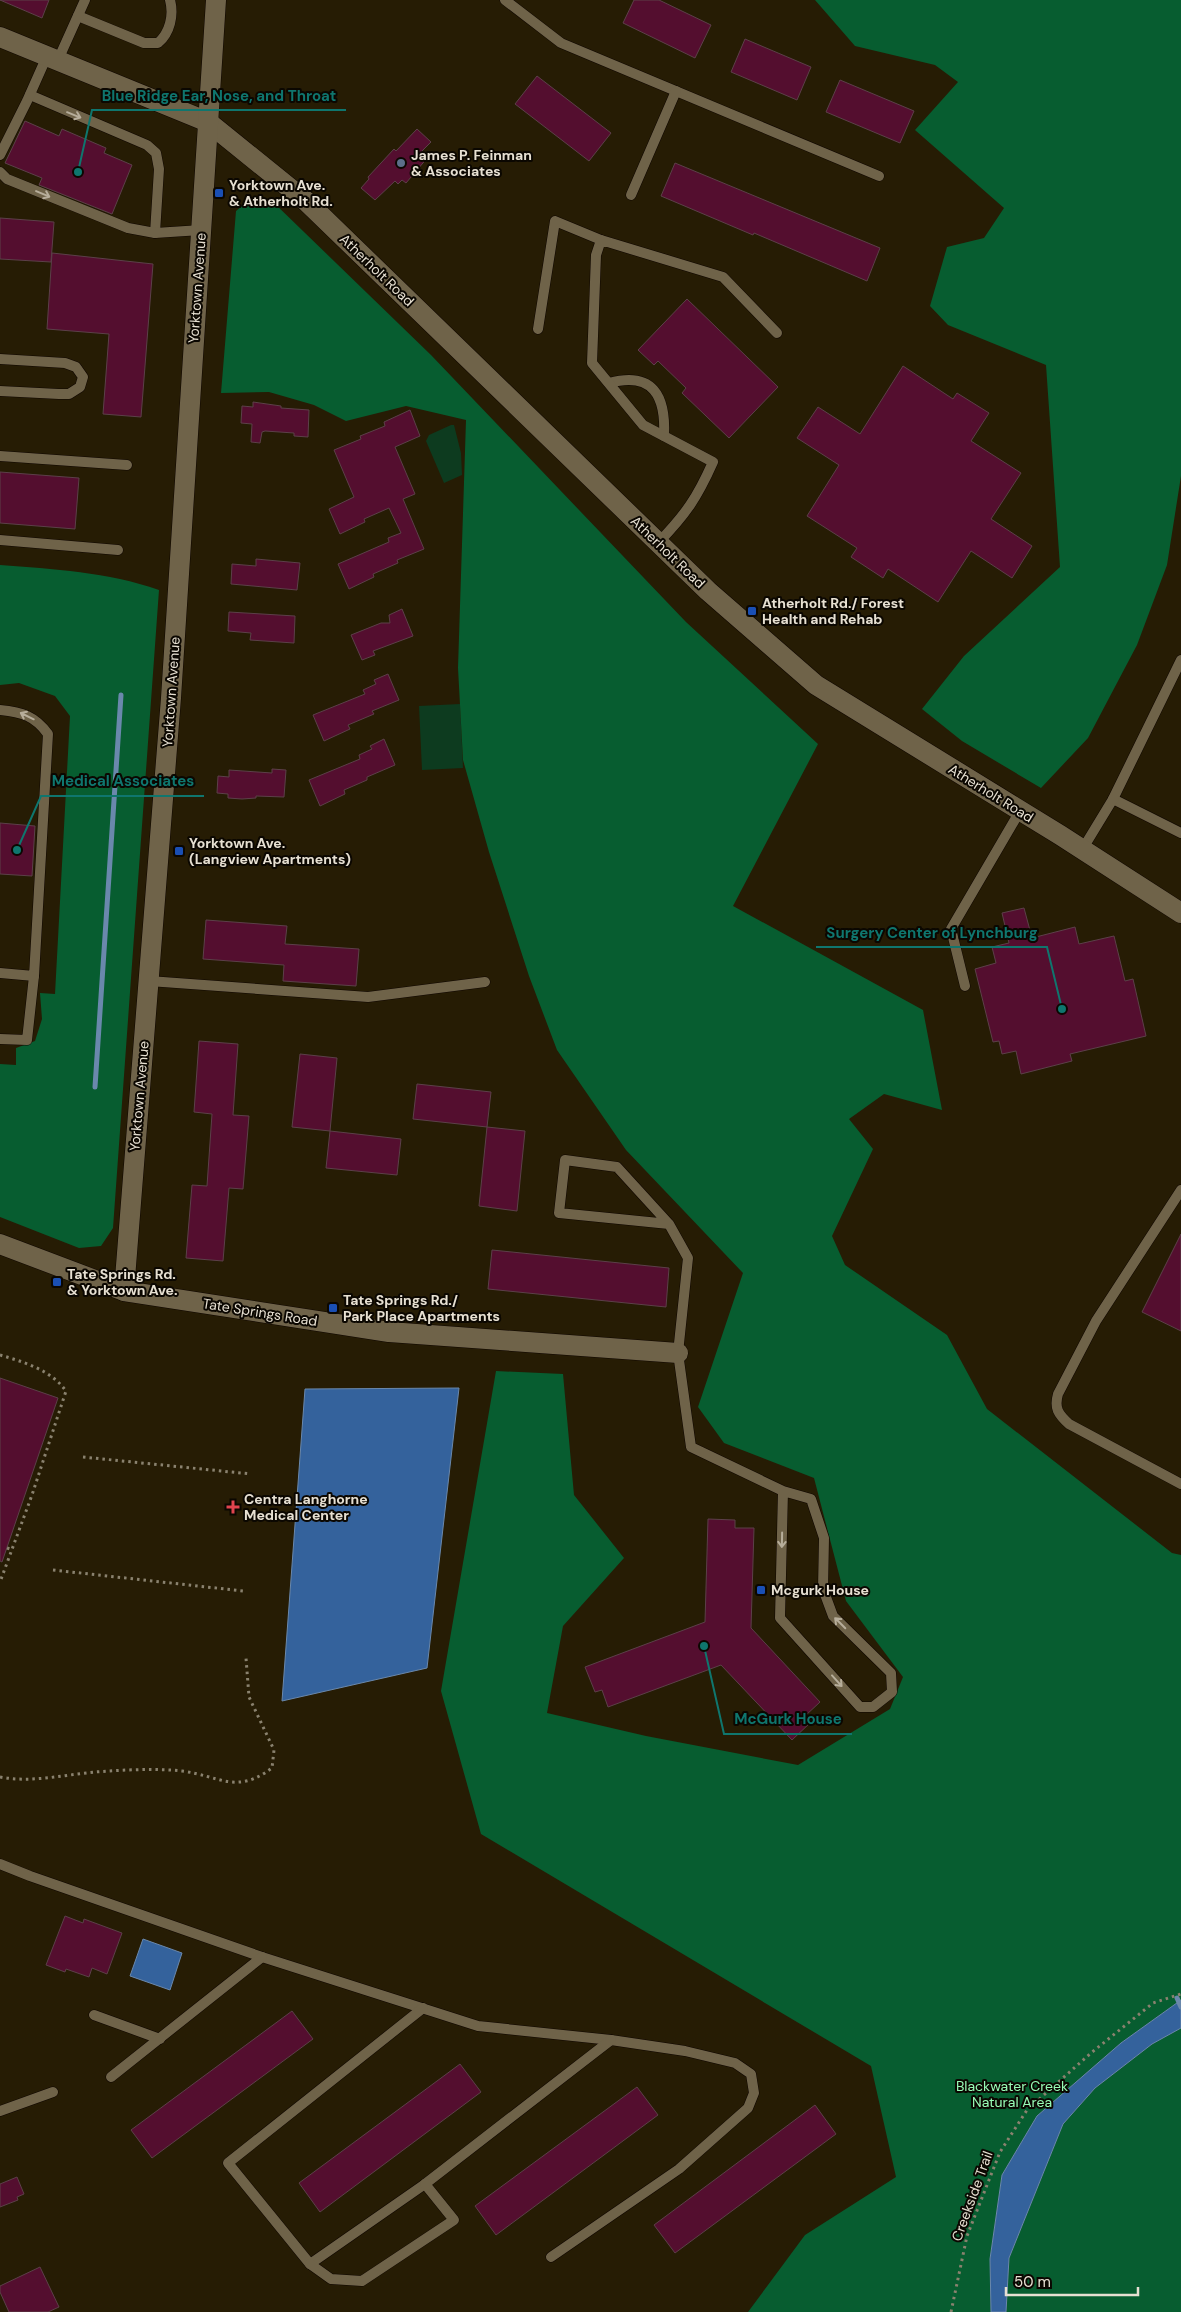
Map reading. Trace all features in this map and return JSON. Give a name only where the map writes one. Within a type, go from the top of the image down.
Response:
[{"type":"street","name":"Yorktown Avenue","points":[[124,1291],[171,698],[216,0]]},
{"type":"street","points":[[1,41],[52,58],[208,122]]},
{"type":"street","name":"Atherholt Road","points":[[208,122],[307,202],[708,591],[816,685],[1181,912]]},
{"type":"street","name":"Tate Springs Road","points":[[0,1244],[124,1291],[389,1332],[678,1354]]},
{"type":"lane","points":[[0,155],[30,95],[78,16],[85,0]]},
{"type":"lane","points":[[78,16],[144,43],[158,43],[165,38],[170,23],[170,0]]},
{"type":"lane","points":[[505,0],[560,43],[879,176]]},
{"type":"lane","points":[[632,195],[676,91]]},
{"type":"lane","points":[[30,95],[147,144],[156,153],[158,169],[155,233]]},
{"type":"lane","points":[[0,172],[7,179],[114,224],[155,233],[201,230]]},
{"type":"lane","points":[[538,329],[554,221],[601,240],[723,277],[777,333]]},
{"type":"lane","points":[[601,240],[596,255],[592,363],[643,425],[713,462],[694,501],[684,516],[658,543]]},
{"type":"lane","points":[[0,359],[64,363],[76,367],[83,377],[80,387],[69,394],[0,391]]},
{"type":"lane","points":[[609,383],[627,378],[641,381],[654,390],[662,403],[665,420],[664,436]]},
{"type":"lane","points":[[0,456],[127,465]]},
{"type":"lane","points":[[0,540],[118,550]]},
{"type":"lane","points":[[1082,850],[1113,799],[1181,660]]},
{"type":"lane","points":[[0,710],[17,711],[39,722],[48,734],[34,976],[27,1040],[0,1039]]},
{"type":"lane","points":[[1113,799],[1181,833]]},
{"type":"lane","points":[[965,986],[952,929],[1020,811]]},
{"type":"lane","points":[[0,974],[34,976]]},
{"type":"lane","points":[[148,981],[368,997],[485,982]]},
{"type":"lane","points":[[669,1224],[559,1213],[565,1160],[617,1168],[669,1224],[688,1258],[678,1354],[691,1447],[783,1492],[811,1499],[824,1538],[823,1589],[833,1616],[891,1673],[892,1692],[873,1707],[860,1707],[780,1618],[783,1492]]},
{"type":"lane","points":[[1181,1190],[1096,1320],[1058,1394],[1055,1405],[1059,1415],[1069,1424],[1181,1484]]},
{"type":"lane","points":[[0,1864],[262,1957],[478,2026],[611,2040],[684,2051],[735,2062],[751,2074],[754,2093],[748,2108],[679,2169],[551,2257]]},
{"type":"lane","points":[[111,2077],[262,1957]]},
{"type":"lane","points":[[423,2008],[228,2163],[310,2264],[331,2279],[362,2280],[454,2220],[425,2184]]},
{"type":"lane","points":[[94,2015],[160,2039]]},
{"type":"lane","points":[[310,2264],[425,2184],[611,2040]]},
{"type":"lane","points":[[0,2111],[53,2092]]},
{"type":"path","points":[[0,1355],[33,1365],[61,1384],[66,1391],[43,1449],[13,1550],[0,1582]]},
{"type":"path","points":[[83,1457],[251,1474]]},
{"type":"path","points":[[7,1548],[13,1550]]},
{"type":"path","points":[[53,1570],[243,1591]]},
{"type":"path","points":[[0,1777],[47,1778],[94,1772],[145,1770],[182,1772],[233,1784],[257,1779],[272,1768],[274,1750],[250,1696],[246,1658]]},
{"type":"path","name":"Creekside Trail","points":[[951,2312],[968,2236],[1000,2152],[1027,2110],[1091,2053],[1153,2003],[1181,1994]]},
{"type":"green space","points":[[815,0],[1181,0],[1181,476],[1167,565],[1137,645],[1088,738],[1041,788],[962,741],[922,709],[964,656],[1060,567],[1046,365],[948,325],[930,306],[947,247],[984,238],[1004,208],[915,130],[958,82],[935,65],[855,46]]},
{"type":"green space","name":"Blackwater Creek Natural Area","points":[[271,200],[431,355],[686,622],[818,744],[733,906],[923,1010],[942,1110],[884,1094],[849,1119],[873,1149],[832,1236],[845,1265],[947,1335],[987,1409],[1172,1553],[1181,1555],[1181,2000],[1121,2043],[1037,2116],[1002,2175],[990,2259],[991,2312],[748,2312],[805,2235],[896,2177],[871,2066],[481,1834],[441,1691],[496,1371],[563,1374],[574,1495],[624,1558],[563,1626],[547,1713],[646,1736],[798,1765],[890,1709],[903,1677],[846,1601],[814,1478],[724,1443],[698,1407],[743,1273],[626,1150],[557,1050],[529,976],[489,852],[463,760],[458,668],[466,420],[406,406],[346,421],[314,405],[269,392],[221,393],[236,211],[248,201]]},
{"type":"green space","points":[[454,425],[461,453],[462,475],[444,483],[426,441],[429,435]]},
{"type":"green space","points":[[0,565],[100,575],[159,590],[113,1228],[101,1246],[79,1248],[0,1217],[0,1064],[16,1065],[16,1048],[35,1041],[42,1019],[40,993],[55,994],[70,716],[55,696],[19,683],[0,685]]},
{"type":"green space","points":[[460,704],[463,768],[422,770],[419,706]]},
{"type":"green space","points":[[1181,2028],[1181,2312],[1006,2312],[1009,2258],[1063,2124],[1095,2088],[1152,2044]]},
{"type":"water","points":[[459,1388],[427,1668],[282,1701],[305,1389]]},
{"type":"water","points":[[143,1939],[182,1953],[170,1990],[130,1976]]},
{"type":"water","points":[[1181,2000],[1181,2028],[1152,2044],[1095,2088],[1063,2124],[1009,2258],[1006,2312],[991,2312],[990,2259],[1002,2175],[1037,2116],[1121,2043]]},
{"type":"building","points":[[0,0],[49,0],[42,18]]},
{"type":"building","points":[[634,0],[659,0],[711,25],[695,58],[623,23]]},
{"type":"building","points":[[745,39],[811,67],[797,100],[731,72]]},
{"type":"building","points":[[537,76],[611,133],[589,161],[515,104]]},
{"type":"building","points":[[840,80],[914,111],[900,143],[826,112]]},
{"type":"building","points":[[25,121],[59,136],[62,129],[106,148],[104,153],[132,165],[112,214],[39,185],[42,178],[5,163]]},
{"type":"building","name":"James P. Feinman & Associates","points":[[417,129],[431,142],[422,151],[428,157],[406,183],[402,180],[398,184],[395,181],[375,200],[361,188],[369,179],[368,177],[394,149],[396,151]]},
{"type":"building","points":[[675,163],[880,248],[867,281],[661,196]]},
{"type":"building","points":[[0,218],[54,222],[51,262],[0,259]]},
{"type":"building","points":[[52,253],[153,264],[141,417],[103,414],[109,334],[47,329]]},
{"type":"building","points":[[687,299],[778,387],[729,438],[682,393],[686,388],[658,361],[654,365],[638,350]]},
{"type":"building","points":[[903,366],[953,399],[957,393],[989,413],[971,441],[1021,473],[991,519],[1032,546],[1012,578],[971,551],[938,602],[888,569],[883,578],[851,557],[857,548],[807,516],[839,465],[797,438],[818,407],[860,434]]},
{"type":"building","points":[[253,402],[281,406],[281,408],[309,410],[308,437],[294,436],[294,433],[265,431],[262,432],[260,443],[251,442],[252,424],[241,423],[242,406],[253,407]]},
{"type":"building","points":[[410,410],[420,436],[395,447],[415,494],[403,499],[424,549],[397,560],[398,563],[373,574],[374,577],[349,589],[338,564],[389,542],[388,538],[401,533],[389,508],[364,519],[365,522],[340,534],[329,509],[354,497],[334,450],[361,439],[360,436],[385,426],[384,422]]},
{"type":"building","points":[[0,472],[79,478],[75,529],[0,523]]},
{"type":"building","points":[[256,559],[300,563],[297,590],[231,584],[232,564],[256,566]]},
{"type":"building","points":[[402,609],[413,636],[373,651],[375,655],[362,660],[351,635],[381,623],[390,623],[389,615]]},
{"type":"building","points":[[229,612],[295,616],[294,643],[250,640],[251,633],[228,631]]},
{"type":"building","points":[[388,674],[399,700],[372,711],[374,714],[348,725],[350,729],[324,741],[313,715],[365,694],[363,690],[376,684],[374,680]]},
{"type":"building","points":[[384,739],[395,765],[367,777],[367,780],[344,790],[345,794],[320,806],[309,780],[360,759],[359,755],[372,749],[370,746]]},
{"type":"building","points":[[272,769],[286,770],[284,797],[256,796],[256,798],[242,799],[228,798],[228,794],[217,793],[218,776],[229,777],[229,770],[272,773]]},
{"type":"building","points":[[0,823],[35,826],[32,876],[0,874]]},
{"type":"building","points":[[1024,908],[1032,938],[1075,927],[1079,944],[1114,936],[1125,981],[1133,979],[1146,1036],[1070,1054],[1072,1061],[1021,1074],[1016,1051],[1002,1054],[999,1041],[993,1042],[975,969],[996,963],[992,947],[1009,943],[1002,913]]},
{"type":"building","points":[[206,920],[287,926],[285,944],[359,949],[356,986],[283,981],[284,965],[203,959]]},
{"type":"building","points":[[199,1041],[238,1044],[233,1115],[249,1116],[243,1189],[229,1188],[223,1261],[186,1258],[192,1185],[207,1186],[212,1114],[194,1112]]},
{"type":"building","points":[[300,1054],[337,1058],[330,1131],[292,1127]]},
{"type":"building","points":[[417,1084],[491,1092],[487,1127],[413,1119]]},
{"type":"building","points":[[487,1127],[525,1131],[517,1211],[479,1206]]},
{"type":"building","points":[[330,1131],[401,1139],[397,1175],[326,1168]]},
{"type":"building","points":[[1181,1234],[1181,1331],[1142,1312]]},
{"type":"building","points":[[492,1250],[669,1268],[666,1307],[488,1289]]},
{"type":"building","points":[[0,1378],[58,1398],[2,1562],[0,1561]]},
{"type":"building","name":"Mcgurk House","points":[[708,1519],[735,1520],[735,1528],[754,1528],[751,1628],[820,1702],[805,1716],[811,1722],[792,1740],[721,1665],[608,1707],[602,1690],[595,1692],[585,1667],[705,1622]]},
{"type":"building","points":[[65,1916],[83,1923],[84,1919],[122,1933],[107,1974],[92,1968],[89,1977],[66,1969],[65,1972],[46,1965]]},
{"type":"building","points":[[292,2011],[313,2039],[152,2158],[131,2130]]},
{"type":"building","points":[[460,2064],[481,2092],[320,2212],[299,2183]]},
{"type":"building","points":[[637,2087],[658,2115],[496,2235],[475,2206]]},
{"type":"building","points":[[815,2105],[836,2134],[675,2253],[654,2225]]},
{"type":"building","points":[[17,2177],[24,2194],[17,2197],[18,2200],[0,2207],[0,2184]]},
{"type":"building","points":[[40,2267],[59,2307],[48,2312],[9,2312],[0,2292],[0,2286]]},
{"type":"waterway","points":[[95,1087],[121,695]]},
{"type":"waterway","points":[[1177,1998],[1181,2007]]},
{"type":"place","name":"James P. Feinman & Associates","points":[[401,163]]},
{"type":"place","name":"Blue Ridge Ear, Nose, and Throat","points":[[78,172]]},
{"type":"place","name":"Yorktown Ave. & Atherholt Rd.","points":[[219,193]]},
{"type":"place","name":"Atherholt Rd./ Forest Health and Rehab","points":[[752,611]]},
{"type":"place","name":"Medical Associates","points":[[17,850]]},
{"type":"place","name":"Yorktown Ave. (Langview Apartments)","points":[[179,851]]},
{"type":"place","name":"Surgery Center of Lynchburg","points":[[1062,1009]]},
{"type":"place","name":"Tate Springs Rd. & Yorktown Ave.","points":[[57,1282]]},
{"type":"place","name":"Tate Springs Rd./ Park Place Apartments","points":[[333,1308]]},
{"type":"place","name":"Centra Langhorne Medical Center","points":[[233,1507]]},
{"type":"place","name":"Mcgurk House","points":[[761,1590]]},
{"type":"place","name":"McGurk House","points":[[704,1646]]}]
